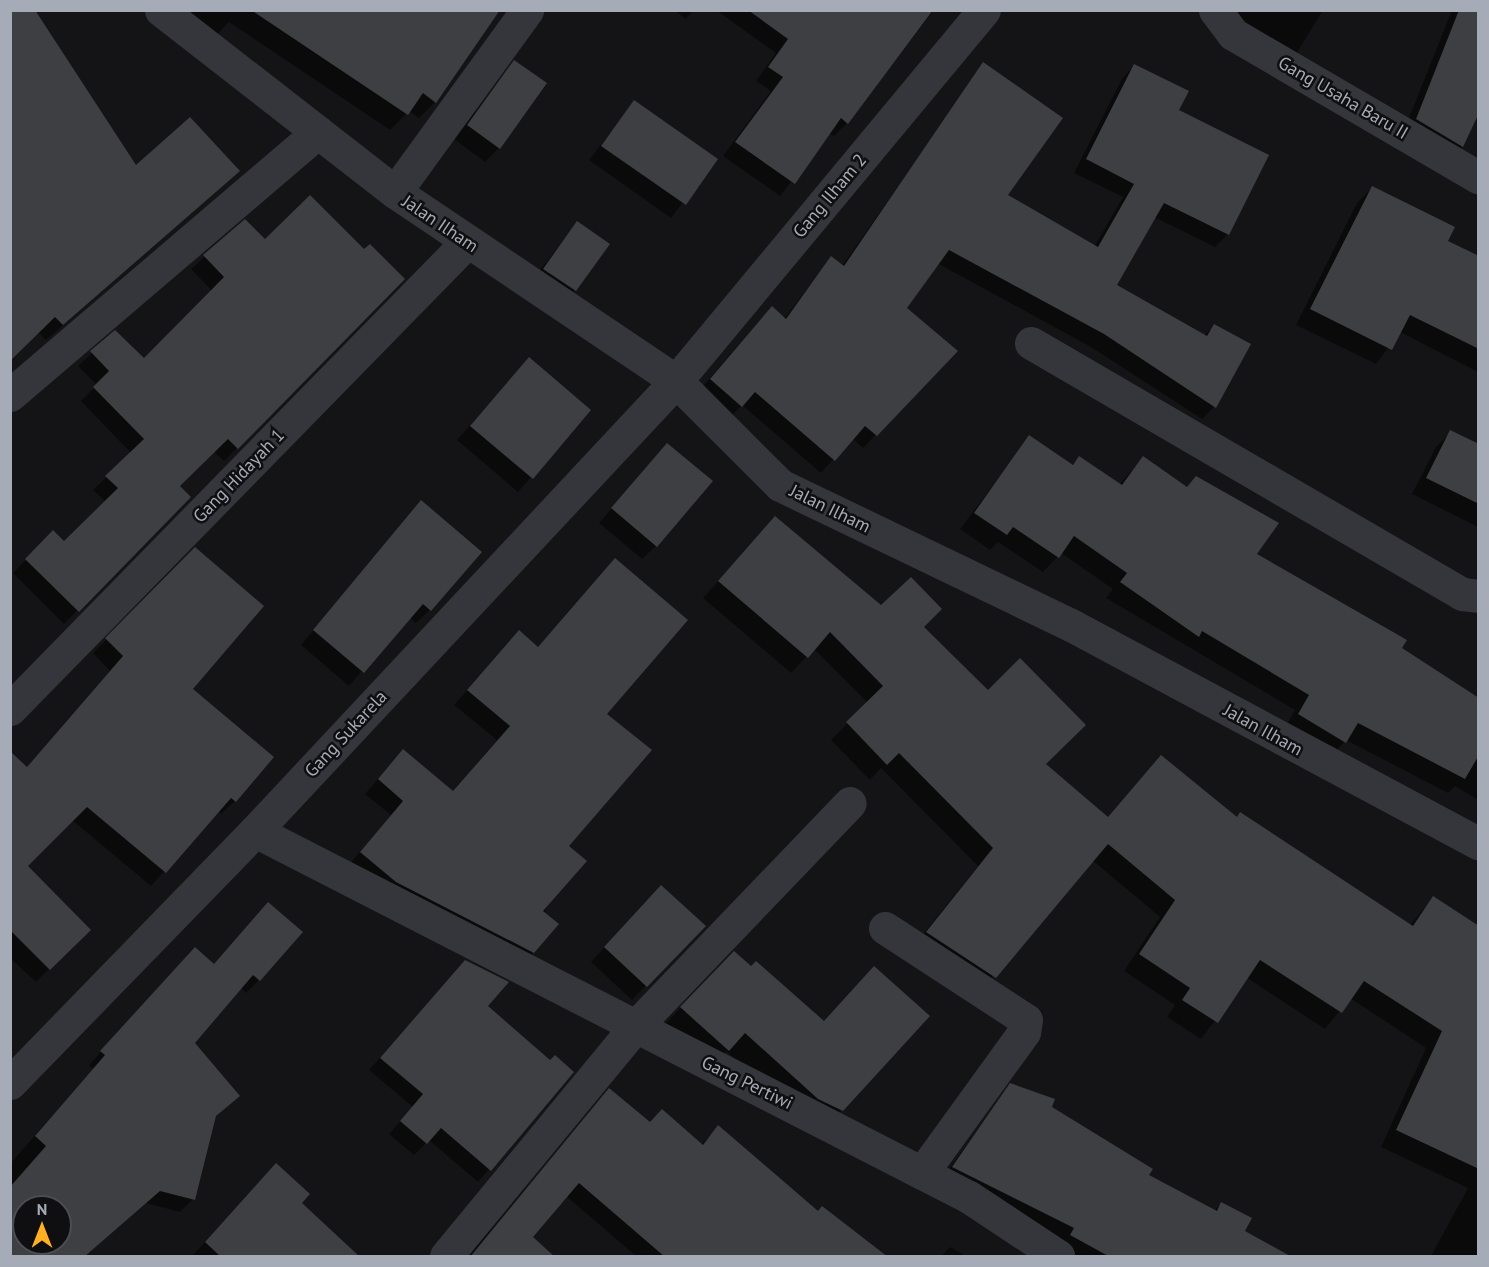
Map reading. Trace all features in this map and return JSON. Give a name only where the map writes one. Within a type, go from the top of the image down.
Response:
[{"type":"street","name":"Jalan Ilham","points":[[161,10],[395,192],[676,381],[780,485],[1071,625],[1479,843]]},
{"type":"street","points":[[395,192],[527,10]]},
{"type":"street","name":"Gang Ilham 2","points":[[676,381],[984,10]]},
{"type":"street","name":"Gang Usaha Baru II","points":[[1215,10],[1233,34],[1479,177]]},
{"type":"street","points":[[10,394],[318,132]]},
{"type":"street","name":"Gang Hidayah 1","points":[[10,709],[467,242]]},
{"type":"street","points":[[1031,343],[1462,594],[1479,596]]},
{"type":"street","name":"Gang Sukarela","points":[[10,1083],[255,831],[676,381]]},
{"type":"street","points":[[446,1257],[633,1029],[850,803]]},
{"type":"street","name":"Gang Pertiwi","points":[[255,831],[633,1029],[922,1173],[1058,1257]]},
{"type":"street","points":[[885,928],[1026,1020],[1024,1032],[922,1173]]},
{"type":"building","points":[[10,10],[35,10],[136,165],[190,117],[240,171],[63,325],[55,317],[10,361]]},
{"type":"building","points":[[251,10],[500,10],[436,103],[423,93],[408,115]]},
{"type":"building","points":[[748,10],[933,10],[848,124],[841,118],[795,184],[735,142],[783,77],[768,67],[788,39]]},
{"type":"building","points":[[1459,10],[1479,10],[1479,113],[1463,147],[1416,119]]},
{"type":"building","points":[[514,60],[547,83],[500,149],[467,125]]},
{"type":"building","points":[[983,62],[1063,118],[1008,195],[1098,247],[1134,184],[1086,159],[1134,64],[1189,91],[1179,110],[1269,155],[1229,235],[1164,203],[1117,285],[1207,336],[1214,324],[1251,344],[1216,408],[1104,334],[949,250],[907,308],[958,351],[877,436],[865,426],[835,461],[755,392],[742,407],[710,379],[772,306],[786,319],[831,256],[844,266]]},
{"type":"building","points":[[634,100],[718,159],[686,205],[601,146]]},
{"type":"building","points":[[1372,186],[1455,227],[1448,241],[1479,256],[1479,349],[1410,315],[1392,350],[1310,309]]},
{"type":"building","points":[[310,195],[364,249],[370,244],[405,279],[238,449],[228,439],[180,486],[191,497],[79,612],[25,559],[53,530],[64,541],[118,488],[105,476],[144,439],[93,387],[109,371],[90,351],[115,330],[144,358],[224,277],[203,255],[245,219],[265,239]]},
{"type":"building","points":[[577,221],[610,244],[576,291],[543,269]]},
{"type":"building","points":[[529,357],[591,410],[533,479],[470,426]]},
{"type":"building","points":[[1450,430],[1479,444],[1479,504],[1426,478]]},
{"type":"building","points":[[1029,435],[1073,465],[1079,456],[1122,485],[1143,456],[1187,487],[1196,476],[1279,523],[1257,554],[1407,640],[1402,648],[1479,698],[1479,755],[1465,779],[1358,723],[1346,743],[1298,714],[1309,695],[1202,631],[1199,637],[1120,582],[1127,573],[1074,536],[1059,558],[1013,527],[1007,535],[974,513]]},
{"type":"building","points":[[667,443],[713,481],[657,547],[611,508]]},
{"type":"building","points":[[421,500],[482,552],[431,611],[423,604],[364,673],[313,630]]},
{"type":"building","points":[[775,516],[881,605],[911,577],[942,609],[924,627],[988,690],[1020,658],[1086,725],[1046,764],[1108,817],[1161,755],[1237,817],[1240,812],[1413,926],[1433,896],[1479,926],[1479,1169],[1396,1130],[1442,1031],[1364,981],[1342,1013],[1260,960],[1218,1023],[1182,1000],[1190,988],[1139,954],[1175,900],[1108,844],[996,978],[926,932],[993,848],[899,753],[887,765],[846,722],[883,686],[830,632],[808,658],[718,581]]},
{"type":"building","points":[[195,547],[264,606],[193,689],[274,757],[236,802],[231,798],[166,873],[87,807],[28,866],[91,930],[50,970],[10,930],[10,751],[27,767],[123,656],[105,638]]},
{"type":"building","points":[[615,558],[688,620],[607,714],[652,750],[569,846],[587,861],[543,911],[559,924],[534,953],[396,882],[360,852],[403,801],[378,779],[403,749],[453,791],[510,726],[467,690],[519,630],[538,647]]},
{"type":"building","points":[[661,885],[706,926],[647,987],[604,947]]},
{"type":"building","points":[[268,902],[303,932],[260,981],[253,975],[195,1043],[240,1096],[216,1116],[195,1200],[160,1191],[84,1257],[10,1257],[10,1187],[46,1146],[35,1136],[105,1055],[100,1051],[195,947],[214,964]]},
{"type":"building","points":[[734,951],[751,966],[756,961],[824,1021],[874,966],[930,1016],[843,1111],[818,1099],[745,1033],[729,1051],[680,1007]]},
{"type":"building","points":[[465,960],[509,982],[488,1006],[550,1060],[555,1055],[574,1072],[491,1171],[441,1128],[427,1144],[400,1121],[423,1094],[380,1058]]},
{"type":"building","points":[[1010,1083],[1055,1099],[1052,1107],[1153,1169],[1149,1175],[1217,1211],[1221,1202],[1252,1218],[1245,1231],[1292,1257],[1110,1257],[1070,1235],[1074,1228],[952,1167]]},
{"type":"building","points":[[609,1088],[650,1122],[662,1109],[703,1145],[718,1125],[818,1211],[822,1206],[888,1257],[665,1257],[579,1183],[533,1237],[555,1257],[470,1257]]},
{"type":"building","points":[[276,1163],[310,1194],[302,1203],[360,1257],[221,1257],[205,1242]]}]
